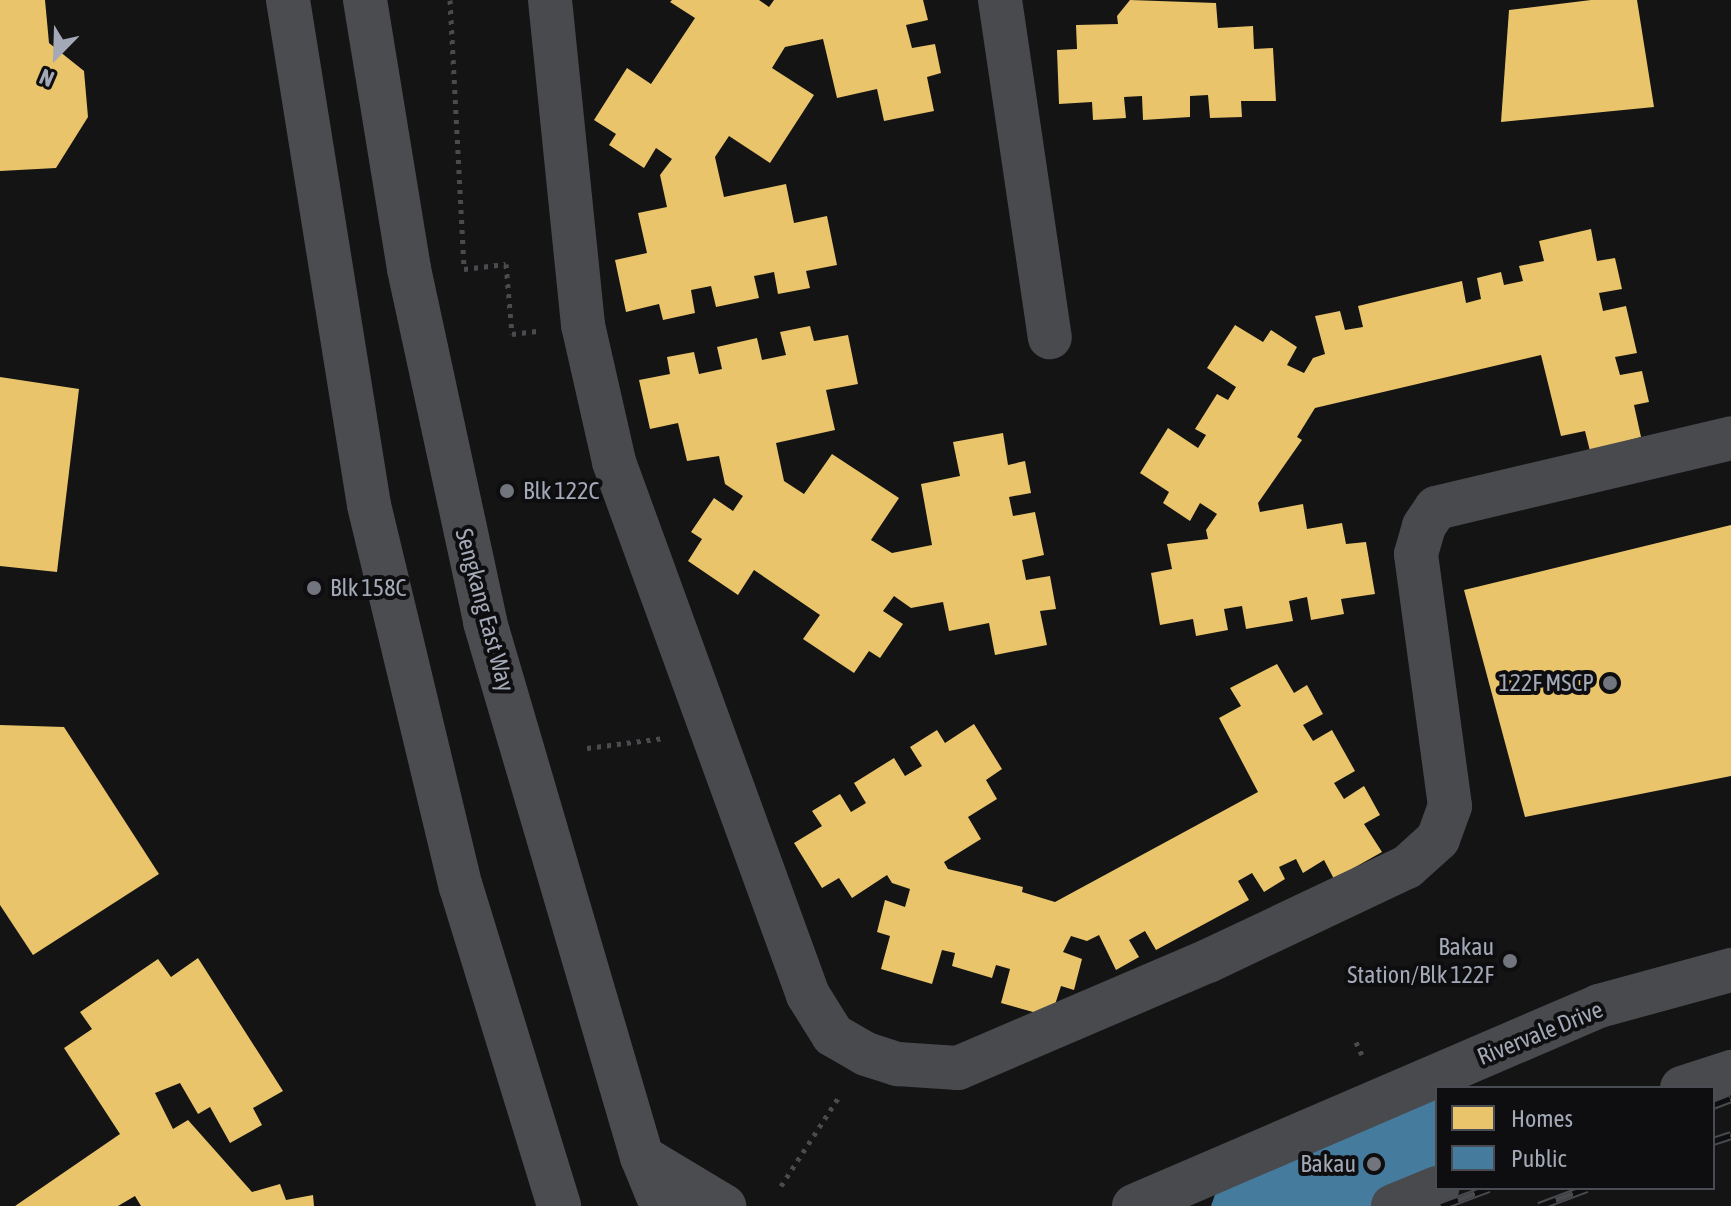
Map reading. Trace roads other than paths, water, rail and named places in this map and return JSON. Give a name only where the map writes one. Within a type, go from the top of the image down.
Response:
[{"type":"main road","points":[[288,0],[369,505],[461,887],[559,1206]]},
{"type":"main road","name":"Sengkang East Way","points":[[365,0],[409,269],[485,622],[642,1157],[662,1206]]},
{"type":"main road","points":[[533,1206],[537,1137]]},
{"type":"main road","points":[[642,1157],[724,1206]]},
{"type":"street","points":[[550,0],[583,325],[614,462],[808,995],[833,1035],[866,1054],[897,1064],[958,1068],[1208,961],[1407,867],[1438,839],[1450,806],[1416,554],[1424,526],[1436,508],[1731,438]]},
{"type":"street","points":[[1000,0],[1050,337]]},
{"type":"street","name":"Rivervale Drive","points":[[1134,1206],[1599,1006],[1731,970]]},
{"type":"street","points":[[1688,1086],[1731,1072]]},
{"type":"street","points":[[1393,1206],[1435,1189]]},
{"type":"railway","points":[[1715,1104],[1731,1098]]},
{"type":"railway","points":[[1715,1140],[1731,1135]]},
{"type":"railway","points":[[1441,1206],[1484,1190]]},
{"type":"railway","points":[[1539,1206],[1582,1190]]},
{"type":"place","name":"Blk 122C","points":[[507,491]]},
{"type":"place","name":"Blk 158C","points":[[314,588]]},
{"type":"place","name":"122F MSCP","points":[[1610,683]]},
{"type":"place","name":"Bakau Station/Blk 122F","points":[[1510,961]]},
{"type":"place","name":"Bakau","points":[[1374,1164]]}]
